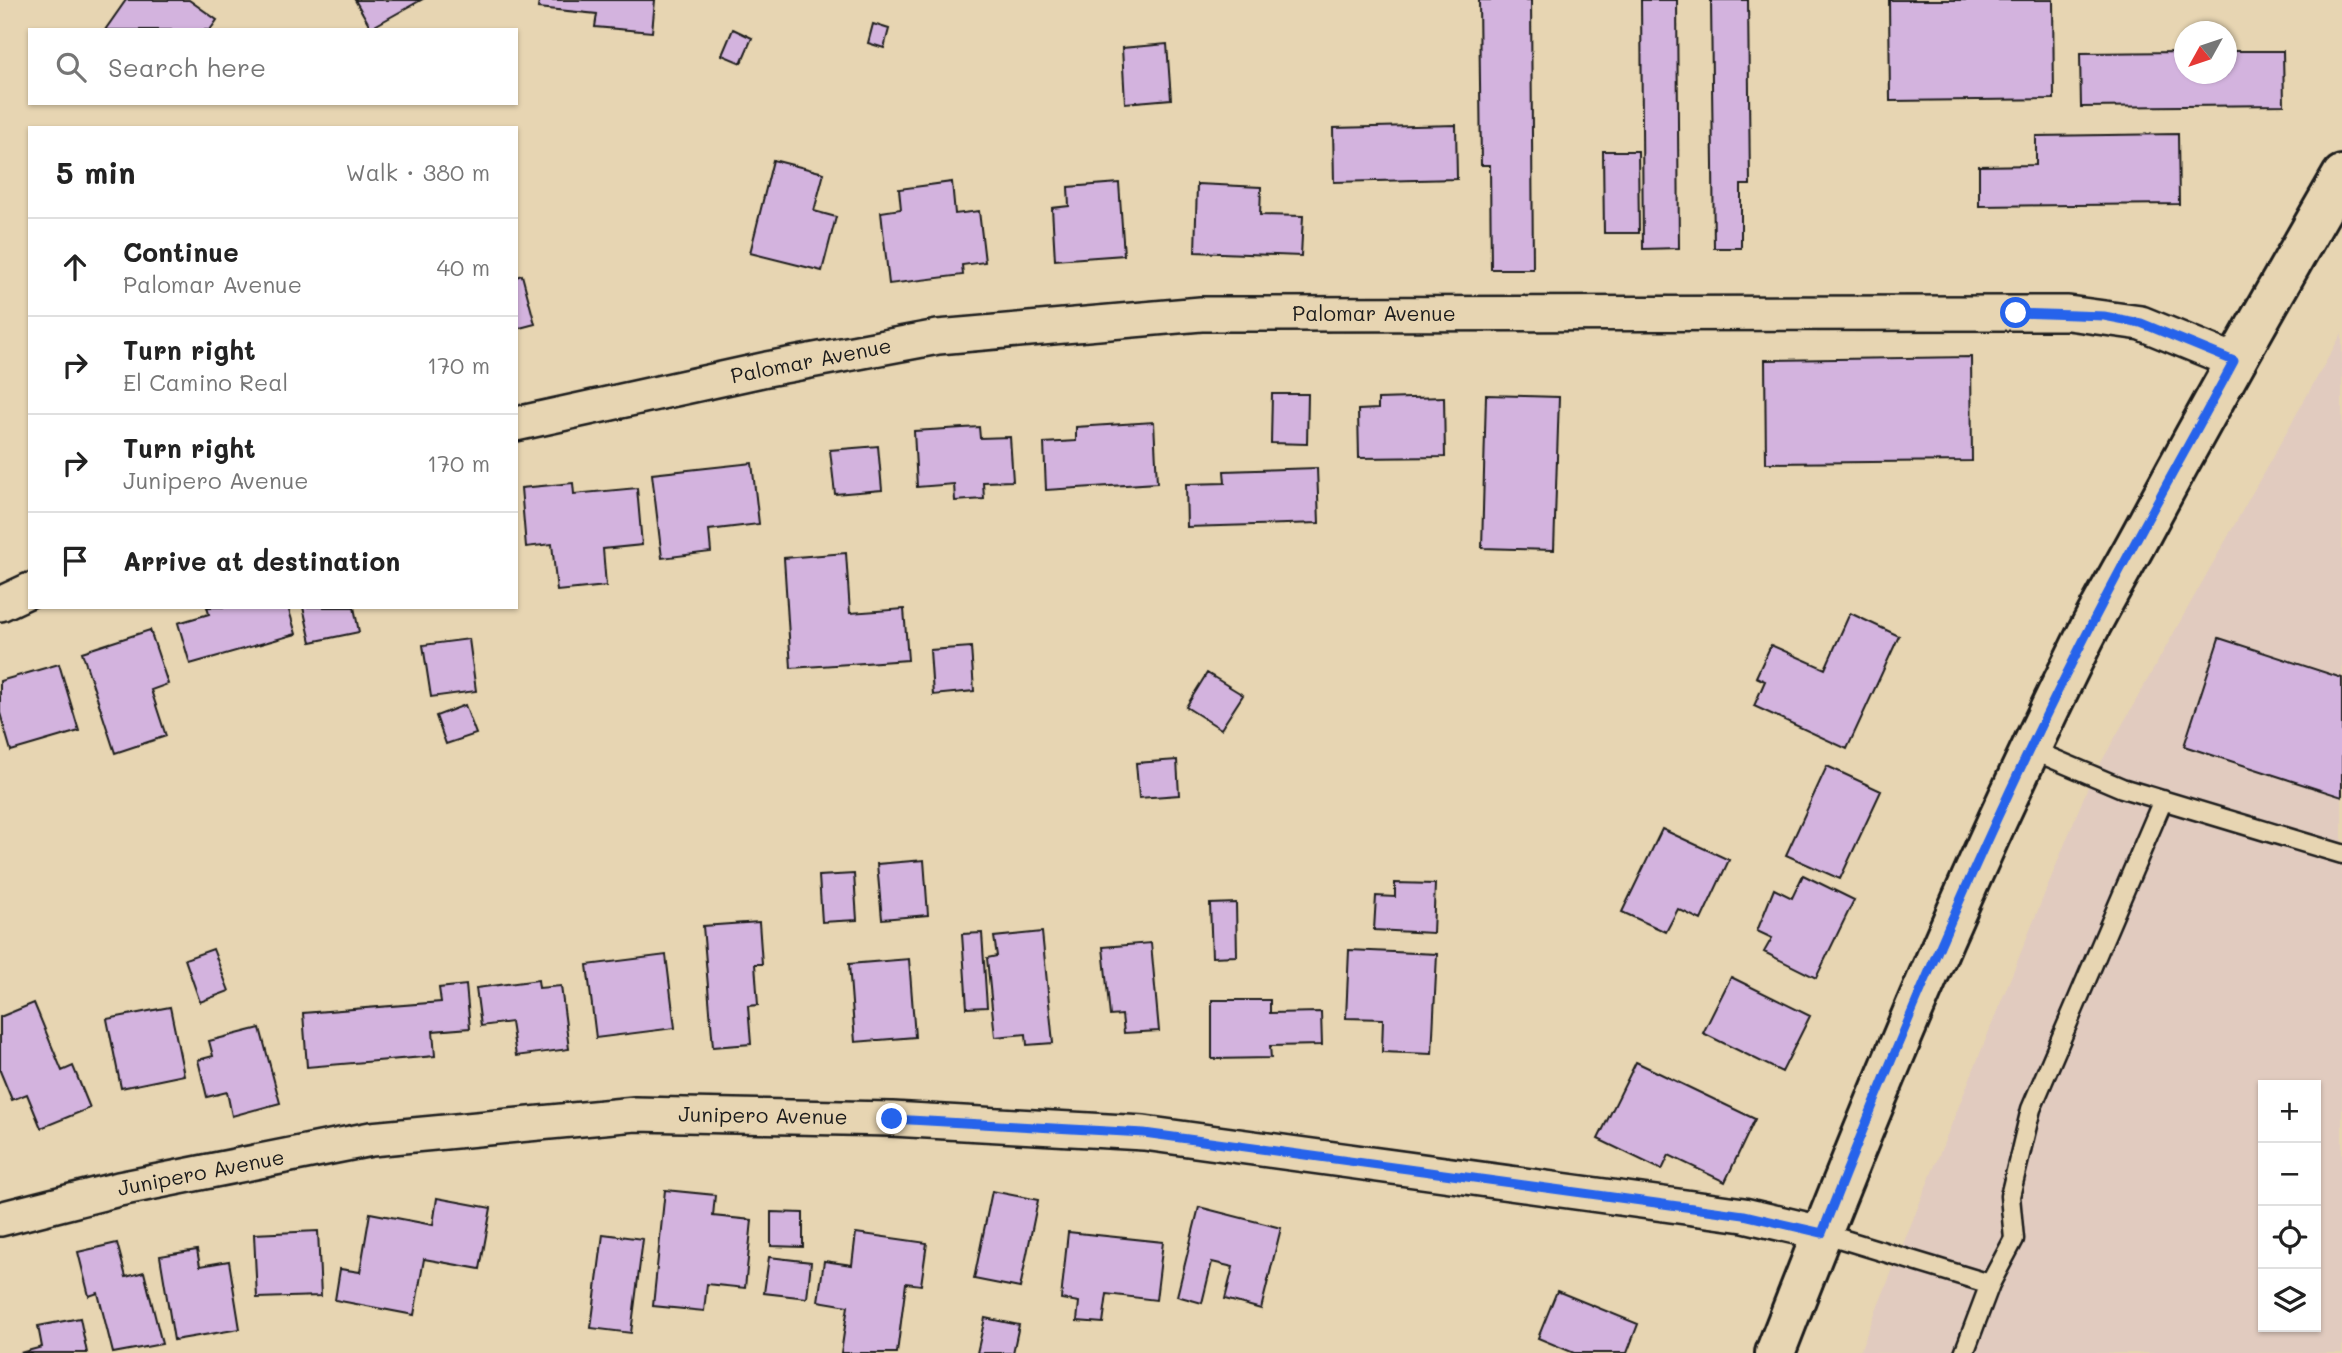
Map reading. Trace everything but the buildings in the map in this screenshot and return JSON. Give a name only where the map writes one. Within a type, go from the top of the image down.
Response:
[{"type":"main road","points":[[1775,1353],[1952,917],[2030,749],[2079,648],[2234,361],[2342,176]]},
{"type":"street","name":"Palomar Avenue","points":[[518,424],[767,369],[938,337],[1201,314],[2068,313],[2141,323],[2234,361]]},
{"type":"street","points":[[0,604],[28,591]]},
{"type":"street","name":"Junipero Avenue","points":[[0,1219],[119,1189],[371,1139],[635,1114],[892,1119],[1144,1133],[1744,1215],[1822,1233]]},
{"type":"lane","points":[[2030,749],[2122,788],[2342,854]]},
{"type":"lane","points":[[1964,1353],[1990,1284],[2014,1239],[2010,1196],[2031,1109],[2163,800]]},
{"type":"lane","points":[[1822,1233],[1990,1284]]},
{"type":"shaded area","points":[[2342,333],[2342,1353],[1859,1353],[2089,784]]},
{"type":"route","points":[[892,1119],[1144,1133],[1744,1215],[1822,1233],[1878,1091],[1958,904],[2030,749],[2079,648],[2234,361],[2141,323],[2068,313],[2016,313]]}]
